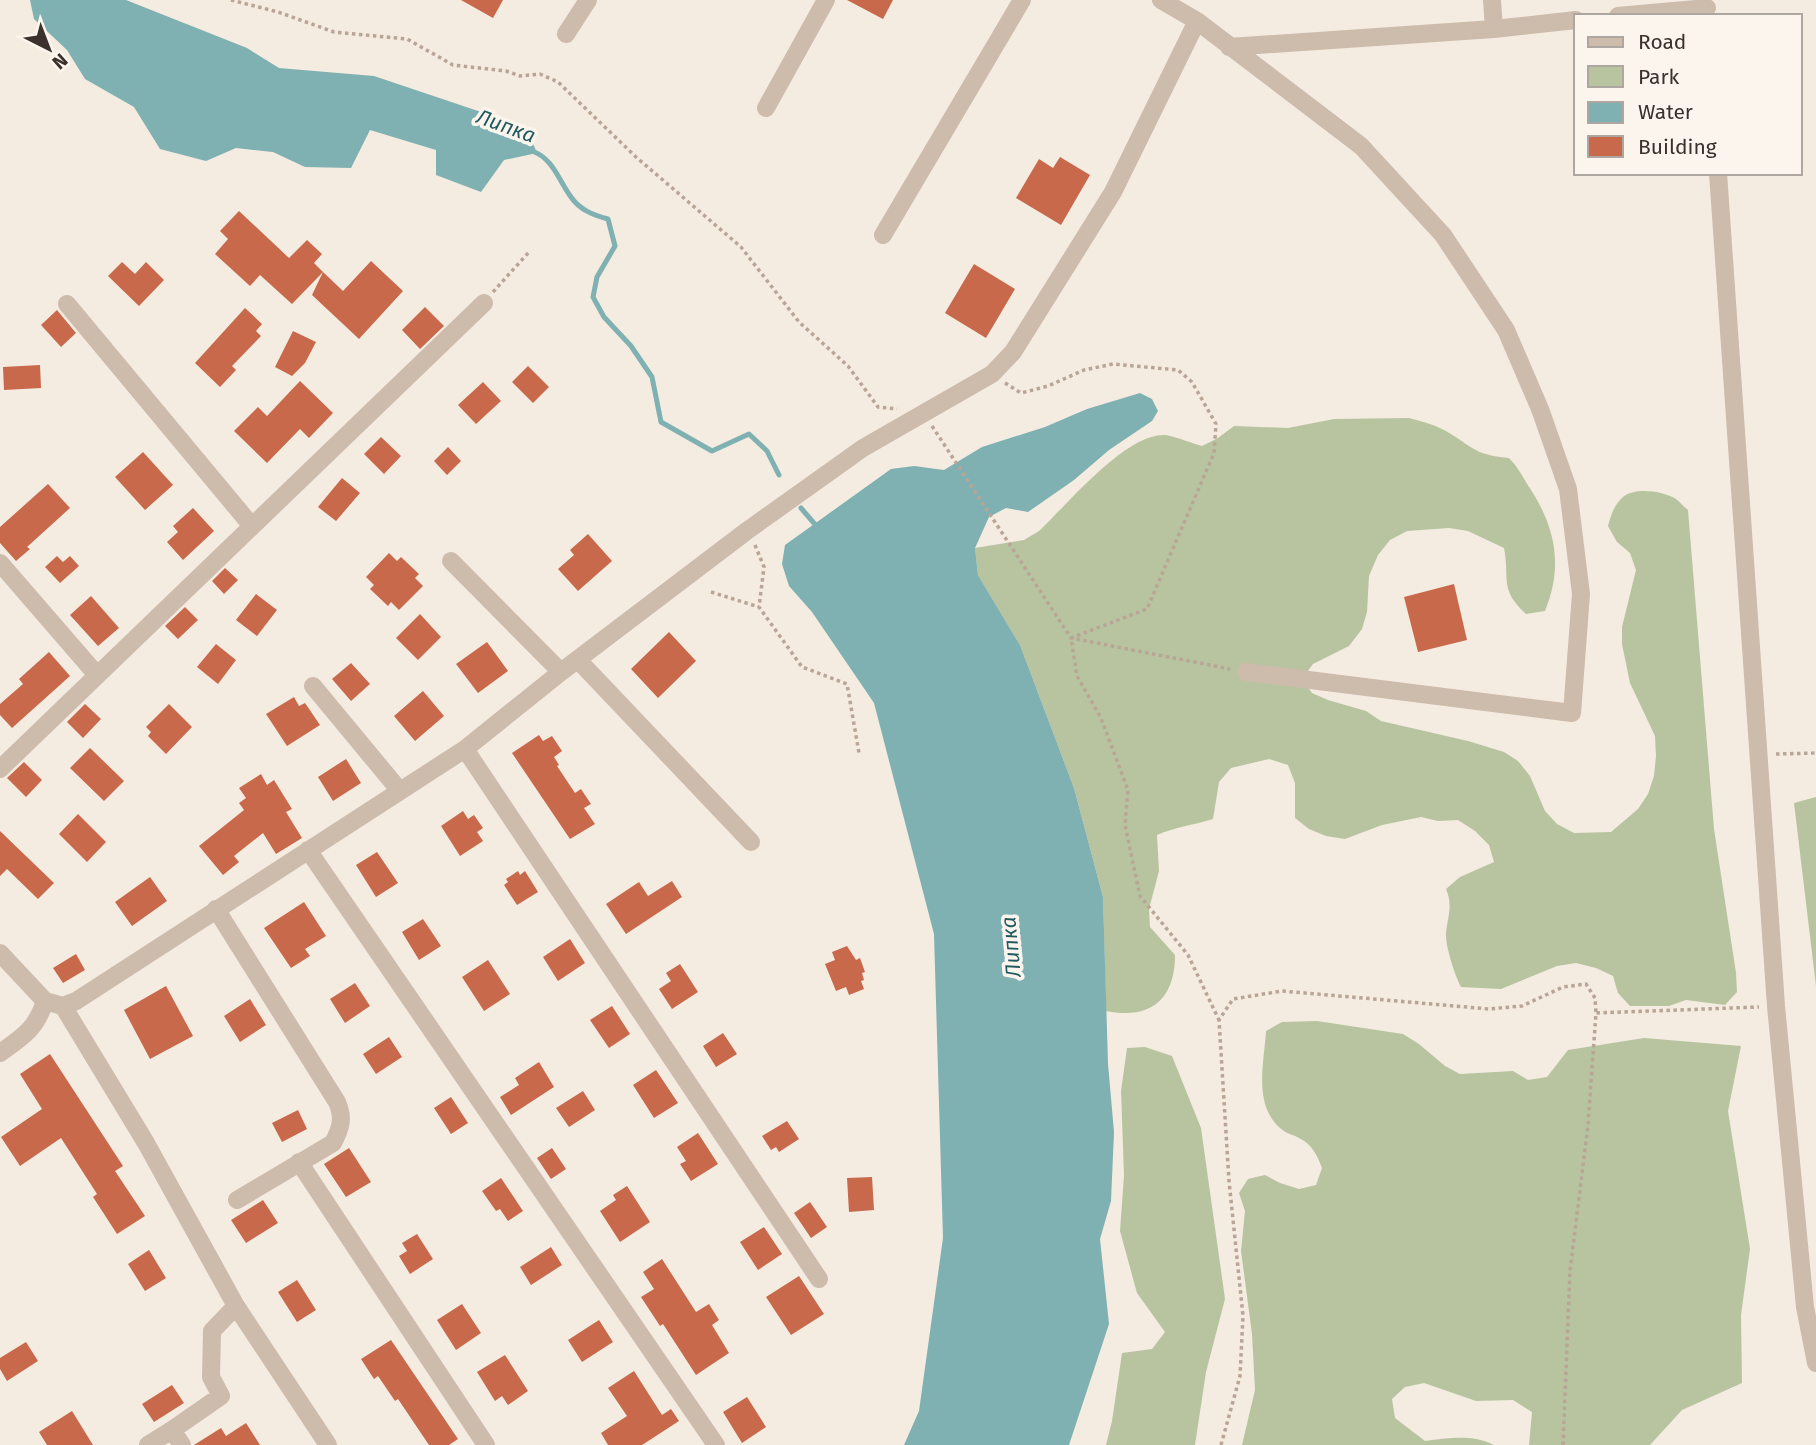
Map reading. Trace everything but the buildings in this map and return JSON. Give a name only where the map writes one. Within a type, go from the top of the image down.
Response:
[{"type":"street","points":[[566,34],[588,0]]},
{"type":"street","points":[[766,108],[826,0]]},
{"type":"street","points":[[883,235],[1022,0]]},
{"type":"street","points":[[1161,0],[1193,13],[1229,47],[1361,146],[1443,234],[1506,330],[1569,489],[1581,594],[1572,713],[1246,672]]},
{"type":"street","points":[[1492,0],[1494,29]]},
{"type":"street","points":[[1640,14],[1707,8]]},
{"type":"street","points":[[0,953],[44,1001],[63,1006],[76,1001],[466,749],[748,530],[863,447],[992,374],[1013,352],[1113,192],[1193,13]]},
{"type":"street","points":[[1229,47],[1494,29],[1574,20]]},
{"type":"street","points":[[1718,175],[1776,1006],[1805,1307],[1816,1363]]},
{"type":"street","points":[[0,769],[484,303]]},
{"type":"street","points":[[67,304],[251,525]]},
{"type":"street","points":[[451,561],[561,673]]},
{"type":"street","points":[[0,563],[97,675]]},
{"type":"street","points":[[578,660],[751,842]]},
{"type":"street","points":[[313,686],[400,791]]},
{"type":"street","points":[[466,749],[818,1279]]},
{"type":"street","points":[[308,850],[716,1445]]},
{"type":"street","points":[[216,909],[342,1112],[340,1128],[333,1143],[237,1200]]},
{"type":"street","points":[[0,1052],[20,1040],[38,1021],[44,1001]]},
{"type":"street","points":[[63,1006],[146,1143],[236,1306],[328,1445]]},
{"type":"street","points":[[299,1162],[486,1445]]},
{"type":"street","points":[[148,1445],[177,1437],[222,1396],[211,1377],[212,1331],[236,1306]]},
{"type":"path","points":[[231,0],[278,12],[334,32],[407,39],[453,65],[506,71],[520,76],[540,74],[558,82],[636,157],[741,247],[799,322],[848,366],[878,407],[923,412],[1071,638],[1077,676],[1101,718],[1128,790],[1125,825],[1140,896],[1188,955],[1219,1020],[1229,1181],[1242,1316],[1240,1376],[1222,1445]]},
{"type":"path","points":[[484,303],[529,252]]},
{"type":"path","points":[[992,374],[1021,393],[1048,386],[1084,370],[1113,364],[1178,370],[1192,382],[1216,424],[1214,453],[1147,609],[1071,638]]},
{"type":"path","points":[[748,530],[764,567],[759,607]]},
{"type":"path","points":[[711,592],[759,607],[802,667],[847,684],[859,753]]},
{"type":"path","points":[[1071,638],[1246,672]]},
{"type":"path","points":[[1759,754],[1816,753]]},
{"type":"path","points":[[1219,1020],[1233,999],[1282,992],[1489,1009],[1522,1006],[1563,987],[1586,984],[1595,998],[1596,1013],[1588,1125],[1570,1271],[1563,1445]]},
{"type":"path","points":[[1596,1013],[1776,1006]]},
{"type":"green space","points":[[1409,418],[1442,429],[1479,451],[1509,458],[1518,469],[1540,505],[1554,549],[1554,579],[1545,611],[1526,614],[1512,598],[1507,584],[1504,548],[1468,531],[1449,528],[1407,531],[1390,540],[1378,555],[1369,576],[1367,612],[1362,629],[1349,646],[1313,664],[1302,679],[1312,693],[1366,711],[1381,721],[1504,752],[1518,761],[1530,776],[1545,811],[1557,824],[1574,833],[1611,832],[1638,809],[1648,794],[1654,776],[1656,756],[1655,736],[1630,683],[1622,644],[1622,627],[1636,570],[1630,553],[1617,542],[1608,526],[1615,507],[1628,494],[1649,491],[1676,499],[1688,510],[1714,829],[1736,973],[1737,992],[1725,1005],[1686,1000],[1669,1006],[1630,1006],[1618,993],[1613,976],[1576,963],[1557,966],[1501,989],[1461,987],[1447,945],[1450,905],[1446,889],[1460,877],[1494,862],[1489,845],[1475,831],[1458,820],[1438,821],[1421,817],[1382,825],[1345,839],[1326,836],[1309,829],[1295,818],[1295,783],[1288,765],[1269,759],[1231,768],[1219,782],[1213,819],[1157,835],[1159,871],[1149,909],[1150,927],[1175,955],[1174,971],[1165,995],[1147,1009],[1122,1013],[1106,1011],[1103,897],[1074,788],[1020,645],[978,575],[975,548],[1024,540],[1039,531],[1098,472],[1133,445],[1150,437],[1166,435],[1202,446],[1234,426],[1288,428],[1334,419]]},
{"type":"green space","points":[[1816,797],[1816,986],[1794,803]]},
{"type":"green space","points":[[1317,1021],[1403,1034],[1460,1074],[1513,1071],[1528,1080],[1547,1077],[1568,1050],[1644,1038],[1741,1046],[1728,1111],[1750,1249],[1741,1315],[1742,1383],[1682,1410],[1650,1445],[1529,1445],[1532,1412],[1513,1400],[1476,1401],[1424,1383],[1405,1387],[1392,1399],[1395,1418],[1425,1441],[1469,1438],[1494,1445],[1242,1445],[1255,1390],[1252,1334],[1241,1251],[1245,1211],[1239,1193],[1248,1179],[1265,1175],[1299,1189],[1316,1185],[1322,1168],[1311,1147],[1304,1140],[1284,1131],[1267,1110],[1262,1085],[1266,1031],[1282,1022]]},
{"type":"green space","points":[[1145,1047],[1172,1056],[1201,1128],[1225,1299],[1206,1372],[1195,1445],[1106,1445],[1122,1353],[1152,1349],[1165,1332],[1137,1293],[1120,1231],[1124,1175],[1121,1091],[1127,1048]]},
{"type":"water","points":[[30,0],[126,0],[247,48],[279,68],[374,76],[526,127],[537,153],[504,160],[481,192],[436,175],[436,150],[370,130],[351,168],[305,167],[273,152],[236,148],[206,161],[160,149],[134,107],[85,79],[67,50],[34,19]]},
{"type":"water","points":[[1140,393],[1152,399],[1158,411],[1152,421],[1028,512],[1006,508],[989,517],[975,548],[978,575],[1020,645],[1074,788],[1103,897],[1108,1064],[1114,1132],[1111,1201],[1100,1239],[1109,1324],[1069,1445],[904,1445],[919,1411],[943,1238],[934,934],[874,703],[812,612],[789,586],[782,564],[785,545],[891,469],[914,466],[944,470],[982,447]]},
{"type":"waterway","name":"Липка","points":[[532,151],[550,164],[578,205],[592,214],[608,219],[615,246],[597,277],[593,297],[604,317],[631,346],[652,377],[661,422],[712,451],[749,434],[767,451],[779,475]]},
{"type":"waterway","name":"Липка","points":[[801,508],[819,529]]}]
